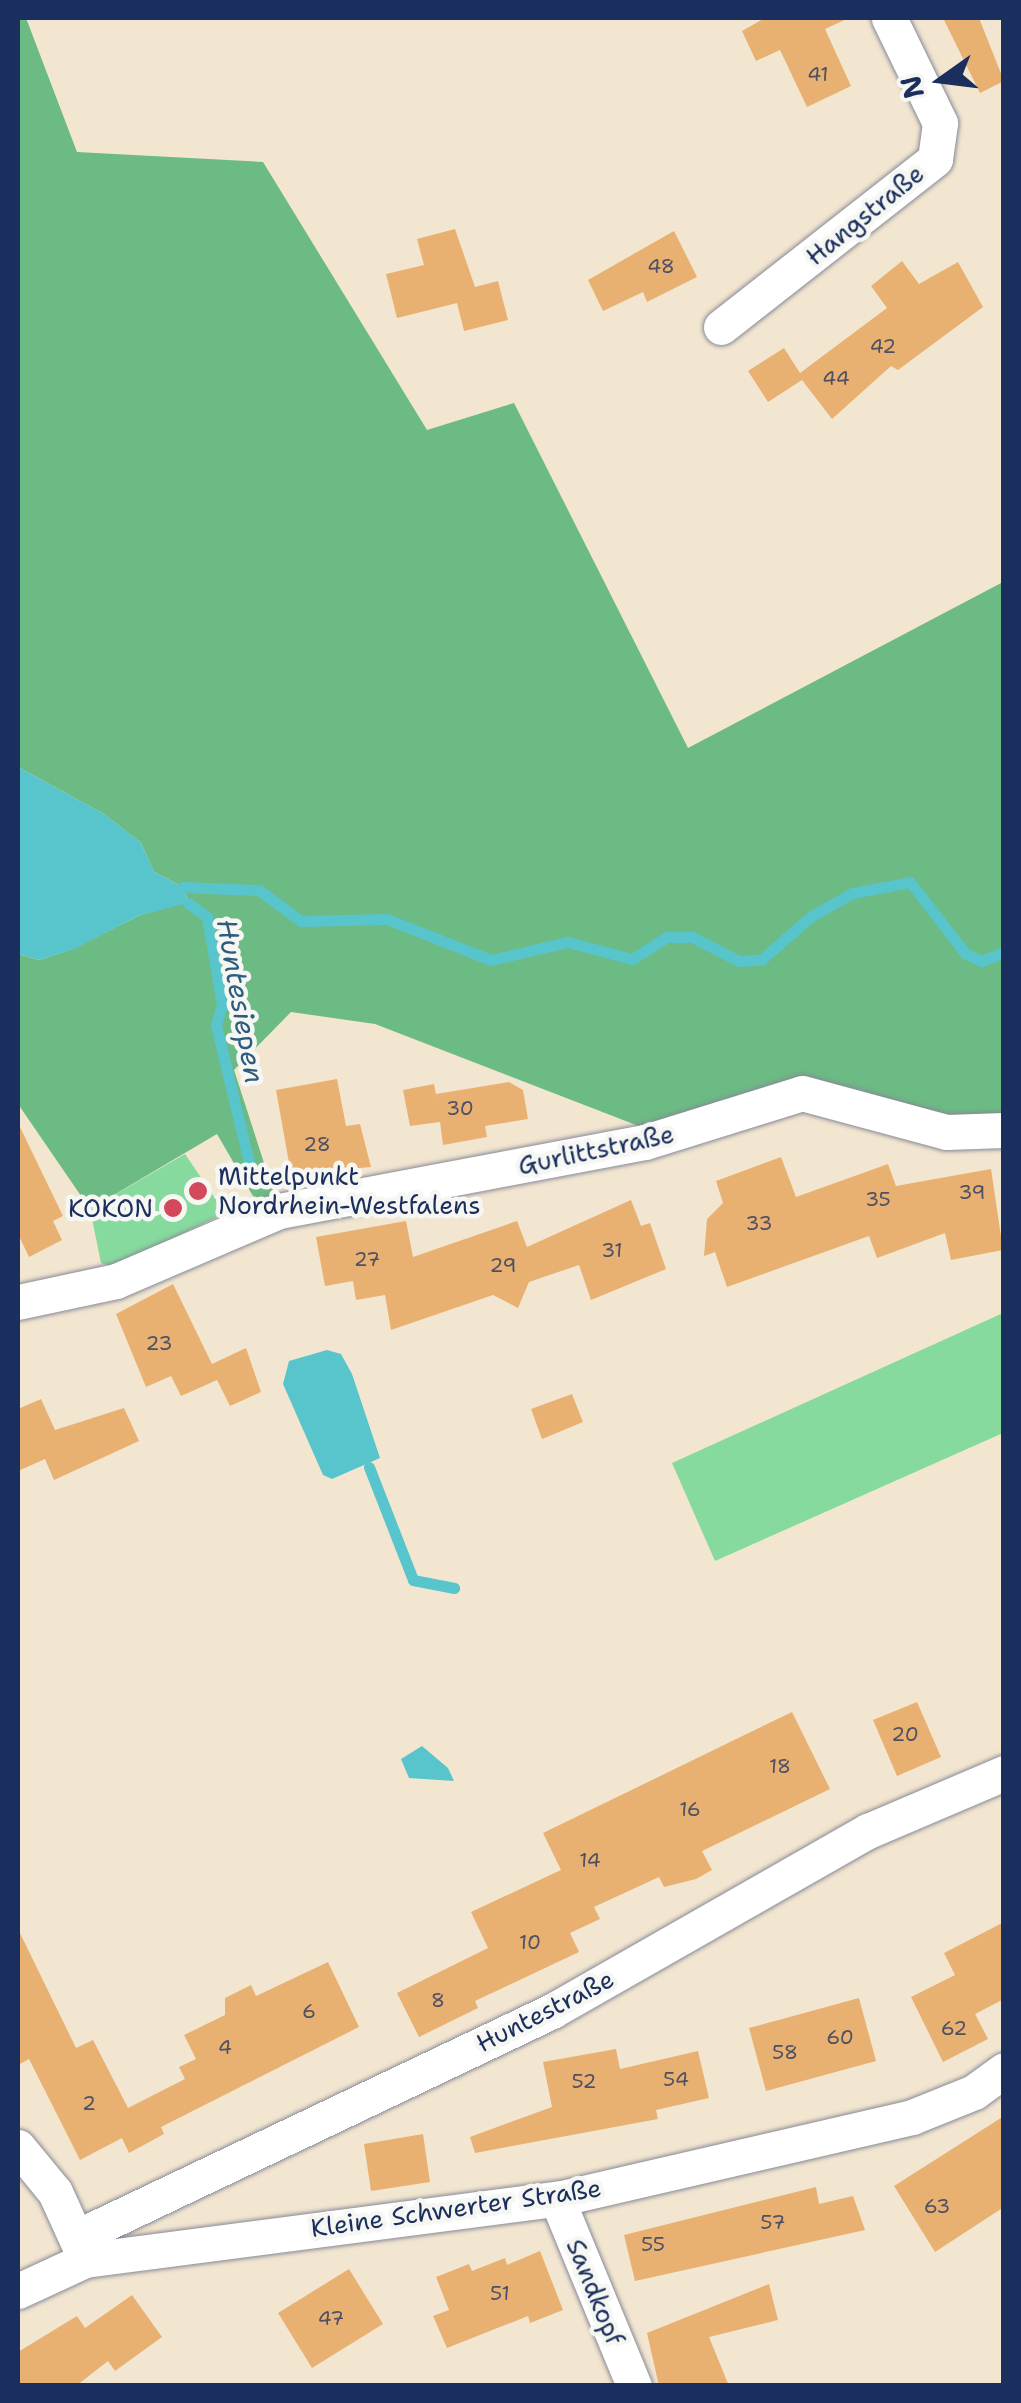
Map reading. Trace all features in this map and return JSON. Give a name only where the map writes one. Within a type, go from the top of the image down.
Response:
[{"type":"street","name":"Hangstraße","points":[[721,327],[935,159],[940,123],[888,18]]},
{"type":"street","name":"Gurlittstraße","points":[[18,1302],[116,1281],[279,1211],[645,1142],[802,1093],[946,1132],[1004,1130]]},
{"type":"street","name":"Huntestraße","points":[[82,2248],[552,2010],[868,1831],[1004,1773]]},
{"type":"street","name":"Kleine Schwerter Straße","points":[[18,2290],[82,2248],[557,2199],[912,2117],[974,2092],[1004,2070]]},
{"type":"street","points":[[18,2148],[82,2248]]},
{"type":"street","name":"Sandkopf","points":[[557,2199],[634,2386]]},
{"type":"green space","points":[[18,18],[26,18],[77,152],[263,162],[427,430],[514,403],[688,748],[1003,582],[1003,1118],[983,1122],[803,1082],[649,1130],[375,1024],[291,1012],[234,1070],[276,1200],[257,1203],[217,1134],[90,1209],[18,1104],[18,954],[39,960],[73,949],[140,915],[188,902],[183,887],[154,872],[141,843],[104,814],[18,767]]},
{"type":"green space","points":[[185,1154],[225,1213],[113,1267],[101,1263],[90,1209]]},
{"type":"green space","points":[[1003,1313],[1003,1433],[715,1561],[672,1463]]},
{"type":"water","points":[[18,767],[104,814],[141,843],[154,872],[183,887],[188,903],[140,915],[74,949],[39,960],[18,954]]},
{"type":"water","points":[[327,1350],[341,1354],[352,1374],[380,1458],[332,1479],[323,1475],[283,1384],[289,1361]]},
{"type":"water","points":[[422,1746],[448,1768],[454,1781],[409,1778],[401,1759]]},
{"type":"building","points":[[765,18],[849,18],[825,29],[851,86],[807,107],[780,50],[756,61],[742,31]]},
{"type":"building","points":[[943,18],[979,18],[1004,81],[980,93]]},
{"type":"building","points":[[455,229],[475,287],[498,281],[508,320],[464,331],[457,303],[397,318],[386,274],[424,265],[417,239]]},
{"type":"building","points":[[674,231],[697,277],[647,302],[643,292],[603,311],[588,280]]},
{"type":"building","points":[[902,261],[919,284],[958,262],[983,307],[898,370],[891,366],[832,419],[802,380],[768,402],[748,371],[784,348],[800,373],[887,308],[871,286]]},
{"type":"building","points":[[337,1079],[346,1126],[360,1124],[371,1167],[291,1174],[276,1090]]},
{"type":"building","points":[[509,1082],[523,1090],[528,1119],[485,1126],[487,1137],[443,1145],[440,1122],[410,1126],[403,1090],[434,1084],[438,1105],[436,1094]]},
{"type":"building","points":[[18,1123],[63,1216],[53,1221],[62,1240],[29,1257],[18,1234]]},
{"type":"building","points":[[781,1157],[796,1197],[888,1164],[896,1186],[991,1169],[1003,1250],[951,1260],[945,1233],[877,1258],[869,1236],[727,1287],[715,1252],[704,1256],[707,1219],[723,1203],[716,1181]]},
{"type":"building","points":[[631,1200],[641,1226],[650,1223],[666,1269],[591,1300],[579,1265],[529,1282],[518,1308],[493,1295],[391,1330],[385,1295],[356,1300],[353,1281],[325,1286],[316,1237],[406,1221],[413,1257],[517,1221],[527,1247]]},
{"type":"building","points":[[173,1284],[212,1364],[246,1348],[261,1392],[230,1406],[217,1380],[181,1396],[171,1376],[146,1387],[116,1314]]},
{"type":"building","points":[[572,1394],[583,1422],[542,1439],[531,1409]]},
{"type":"building","points":[[41,1399],[55,1430],[124,1408],[139,1441],[54,1480],[45,1459],[18,1471],[18,1409]]},
{"type":"building","points":[[917,1702],[941,1757],[897,1776],[873,1720]]},
{"type":"building","points":[[792,1712],[830,1789],[702,1851],[712,1870],[696,1879],[664,1887],[659,1877],[594,1907],[600,1919],[570,1933],[579,1952],[475,2001],[478,2008],[419,2037],[397,1993],[488,1948],[471,1912],[561,1870],[543,1833]]},
{"type":"building","points":[[1004,1922],[1004,1999],[975,2014],[988,2039],[943,2062],[911,1997],[955,1975],[944,1953]]},
{"type":"building","points":[[18,1929],[76,2048],[93,2040],[128,2108],[185,2079],[179,2067],[196,2059],[184,2035],[225,2015],[225,1998],[251,1985],[256,1996],[328,1962],[359,2027],[161,2127],[164,2134],[129,2153],[122,2138],[80,2160],[29,2059],[18,2065]]},
{"type":"building","points":[[859,1998],[876,2061],[766,2091],[749,2028]]},
{"type":"building","points":[[616,2049],[620,2069],[698,2051],[709,2098],[656,2110],[658,2119],[475,2153],[470,2137],[552,2107],[543,2062]]},
{"type":"building","points":[[1004,2116],[1004,2207],[935,2252],[894,2186]]},
{"type":"building","points":[[423,2134],[430,2182],[371,2191],[364,2144]]},
{"type":"building","points":[[816,2187],[819,2204],[853,2196],[865,2230],[635,2281],[624,2235]]},
{"type":"building","points":[[540,2251],[563,2310],[530,2323],[528,2316],[447,2348],[433,2316],[449,2310],[436,2277],[469,2264],[472,2271],[505,2258],[507,2265]]},
{"type":"building","points":[[349,2269],[383,2324],[312,2368],[278,2313]]},
{"type":"building","points":[[769,2284],[778,2320],[709,2337],[729,2386],[659,2386],[647,2333]]},
{"type":"building","points":[[132,2295],[162,2337],[115,2371],[108,2361],[76,2386],[18,2386],[18,2352],[77,2316],[85,2328]]},
{"type":"waterway","points":[[183,887],[259,890],[301,921],[387,919],[491,960],[568,942],[632,959],[667,937],[692,937],[739,961],[761,960],[810,917],[852,893],[910,882],[965,953],[981,961],[1004,952]]},
{"type":"waterway","name":"Huntesiepen","points":[[188,903],[207,917],[222,1005],[216,1025],[251,1171]]},
{"type":"waterway","name":"Huntesiepen","points":[[369,1467],[413,1580],[454,1588]]},
{"type":"place","name":"Mittelpunkt Nordrhein-Westfalens","points":[[198,1191]]},
{"type":"place","name":"KOKON","points":[[173,1208]]}]
